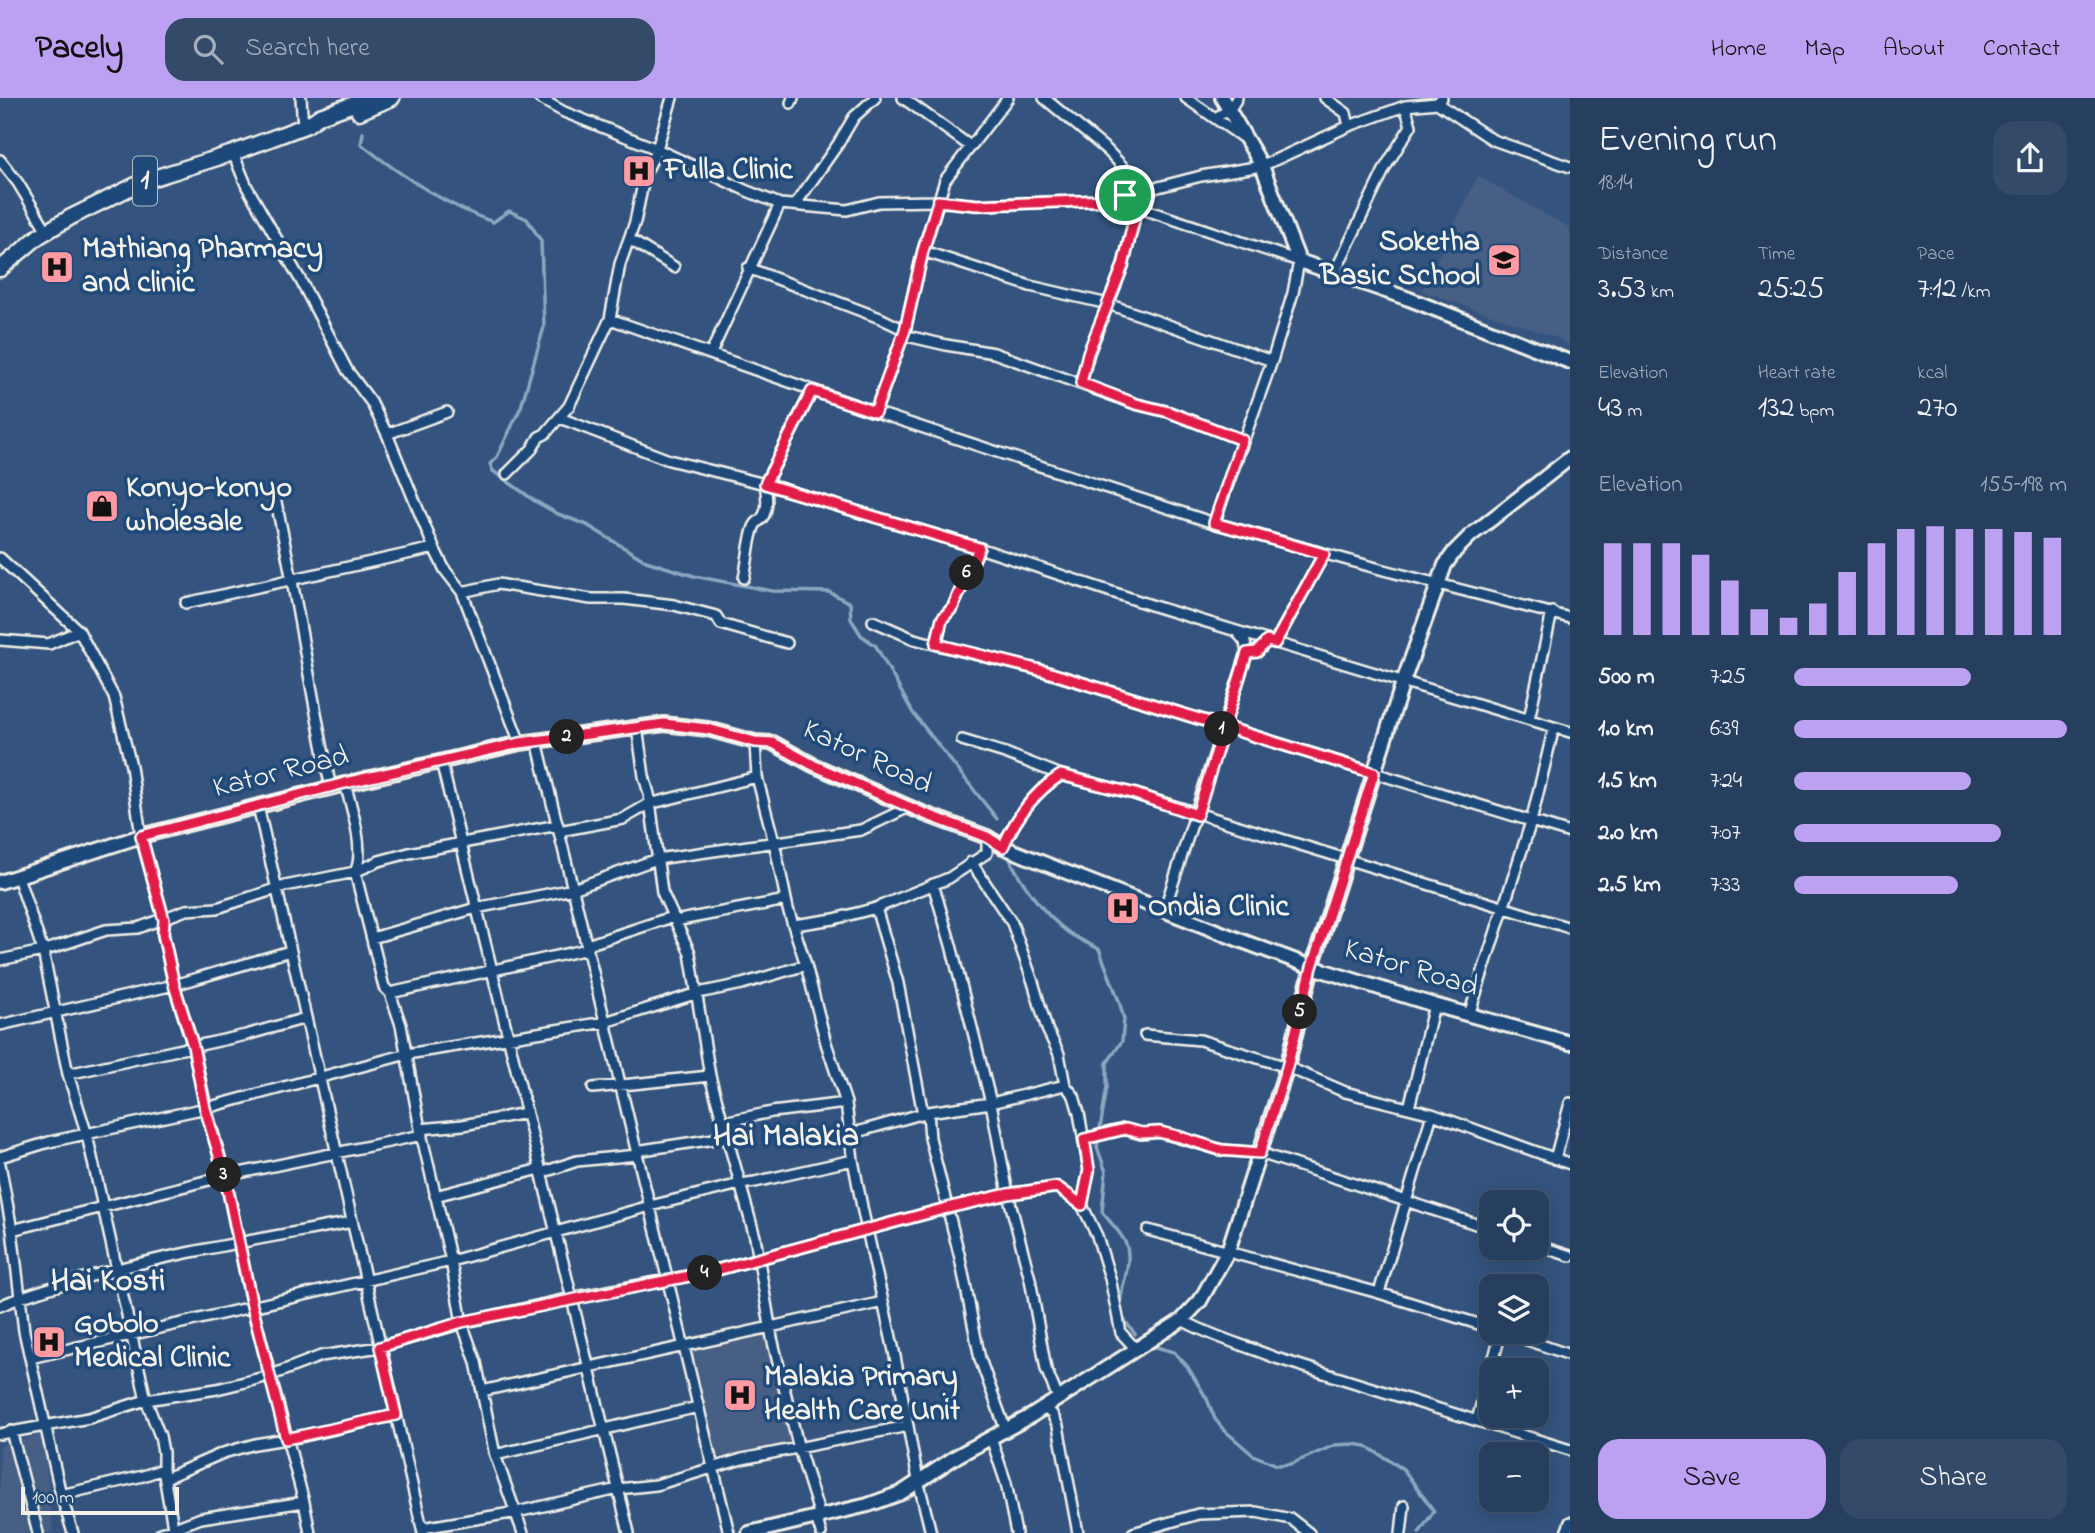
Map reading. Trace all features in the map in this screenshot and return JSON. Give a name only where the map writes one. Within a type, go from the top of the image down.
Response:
[{"type":"main road","name":"1","points":[[0,269],[47,231],[144,181],[233,153],[371,101],[392,98]]},
{"type":"street","points":[[301,98],[305,126]]},
{"type":"street","points":[[539,98],[564,112],[657,149],[780,204],[847,210],[879,202],[938,201],[977,205],[1108,200],[1201,176],[1262,166],[1349,126],[1405,106],[1439,100],[1493,140],[1570,167]]},
{"type":"street","points":[[507,474],[569,406],[610,319],[620,264],[637,216],[645,174],[657,149],[672,98]]},
{"type":"street","points":[[795,205],[854,117],[875,98]]},
{"type":"street","points":[[903,98],[970,146]]},
{"type":"street","points":[[875,412],[904,332],[923,251],[945,180],[1008,98]]},
{"type":"street","points":[[1044,98],[1107,149],[1127,171],[1132,187],[1125,195]]},
{"type":"street","points":[[1186,98],[1245,138]]},
{"type":"street","points":[[1214,523],[1272,361],[1293,293],[1299,261],[1262,166],[1245,138],[1234,104],[1222,98]]},
{"type":"street","points":[[1325,98],[1346,113],[1349,126]]},
{"type":"street","points":[[1215,118],[1234,104]]},
{"type":"street","points":[[1335,272],[1386,166],[1411,127],[1405,106]]},
{"type":"street","points":[[233,153],[247,187],[347,370],[371,402],[387,434],[434,548],[445,570],[461,592],[520,743]]},
{"type":"street","points":[[0,160],[18,183],[47,231]]},
{"type":"street","points":[[1081,383],[1088,353],[1126,253],[1134,220],[1131,205],[1125,195]]},
{"type":"street","points":[[1108,200],[1131,205],[1335,272],[1570,362]]},
{"type":"street","points":[[711,353],[748,268],[780,204]]},
{"type":"street","points":[[629,239],[674,267]]},
{"type":"street","points":[[923,251],[1030,286],[1108,304],[1272,361]]},
{"type":"street","points":[[748,268],[880,318],[904,332],[946,345],[994,353],[1136,404],[1169,412],[1242,440]]},
{"type":"street","points":[[610,319],[812,391],[1214,523],[1570,618]]},
{"type":"street","points":[[744,578],[755,524],[765,512],[765,484],[812,391]]},
{"type":"street","points":[[387,434],[447,412]]},
{"type":"street","points":[[560,418],[670,460],[765,484],[979,548],[1271,642],[1570,732]]},
{"type":"street","points":[[749,1533],[890,1497],[910,1488],[918,1480],[1044,1408],[1182,1320],[1200,1301],[1228,1251],[1287,1067],[1312,967],[1346,859],[1445,565],[1470,536],[1570,458]]},
{"type":"street","points":[[275,498],[294,580],[311,697],[331,788]]},
{"type":"street","points":[[186,603],[434,548]]},
{"type":"street","points":[[936,644],[942,619],[953,607],[979,548]]},
{"type":"street","points":[[1247,653],[1257,652],[1271,642],[1324,554]]},
{"type":"street","points":[[0,558],[79,631],[114,697],[131,766],[141,836],[164,920],[163,934],[174,985],[193,1046],[205,1108],[225,1176],[252,1306],[310,1533]]},
{"type":"street","points":[[461,592],[498,584],[591,599],[624,599],[674,605],[716,616],[721,624],[787,643]]},
{"type":"street","points":[[1529,719],[1552,612]]},
{"type":"street","points":[[873,621],[914,639],[1044,671],[1570,833]]},
{"type":"street","points":[[0,640],[49,644],[79,631]]},
{"type":"street","points":[[1164,911],[1247,653],[1245,642],[1236,631]]},
{"type":"street","name":"Kator Road","points":[[0,882],[141,836],[345,783],[520,743],[664,724],[698,728],[755,742],[773,743],[813,765],[909,807],[987,837],[1003,847],[1312,967],[1570,1043]]},
{"type":"street","points":[[637,727],[662,892],[690,953],[710,1076],[759,1257],[770,1327],[821,1533]]},
{"type":"street","points":[[1469,1015],[1531,822],[1554,727]]},
{"type":"street","points":[[962,740],[1005,752],[1061,775],[1135,794],[1570,928]]},
{"type":"street","points":[[537,741],[729,1533]]},
{"type":"street","points":[[755,742],[757,777],[786,900],[826,1043],[846,1103],[853,1160],[931,1533]]},
{"type":"street","points":[[441,761],[629,1533]]},
{"type":"street","points":[[1003,847],[1010,830],[1036,793],[1061,775]]},
{"type":"street","points":[[0,960],[43,951],[106,930],[138,928],[186,910],[217,908],[276,889],[355,872],[379,861],[409,853],[461,845],[538,827],[558,828],[623,819],[649,804],[757,777]]},
{"type":"street","points":[[345,783],[355,822],[359,854],[359,864],[355,872],[384,987],[390,993],[401,1025],[462,1322],[476,1362],[495,1455],[523,1533]]},
{"type":"street","points":[[258,806],[422,1531],[618,1489],[656,1485],[742,1458],[908,1426]]},
{"type":"street","points":[[372,938],[476,908],[573,889],[657,859],[861,830],[909,807]]},
{"type":"street","points":[[794,925],[834,919],[876,908],[948,878],[987,853],[987,837]]},
{"type":"street","points":[[971,862],[1012,923],[1047,1029],[1059,1054],[1065,1085],[1074,1096],[1089,1170],[1082,1205]]},
{"type":"street","points":[[18,877],[43,951],[68,1074],[87,1135],[146,1400],[160,1436],[174,1531]]},
{"type":"street","points":[[933,884],[991,1103],[1008,1194],[1030,1279],[1046,1369],[1058,1398]]},
{"type":"street","points":[[390,993],[587,947],[674,919],[786,900]]},
{"type":"street","points":[[876,908],[898,983],[932,1149],[960,1258],[980,1359],[1005,1428]]},
{"type":"street","points":[[0,1025],[174,985],[290,951]]},
{"type":"street","points":[[0,1157],[49,1142],[205,1108],[320,1079],[407,1054],[605,1022],[698,993],[742,984],[806,965]]},
{"type":"street","points":[[1409,1108],[1434,1005]]},
{"type":"street","points":[[68,1074],[306,1018]]},
{"type":"street","points":[[1144,1035],[1200,1040],[1287,1067],[1345,1092],[1432,1114],[1570,1164]]},
{"type":"street","points":[[593,1088],[710,1076]]},
{"type":"street","points":[[850,1134],[925,1113],[991,1103],[1065,1085]]},
{"type":"street","points":[[723,1122],[772,1112],[846,1103]]},
{"type":"street","points":[[1555,1159],[1570,1103]]},
{"type":"street","points":[[12,1230],[225,1176],[421,1132],[526,1112]]},
{"type":"street","points":[[1380,1293],[1432,1114]]},
{"type":"street","points":[[1084,1139],[1125,1129],[1142,1133],[1159,1132],[1221,1150],[1260,1153],[1479,1225]]},
{"type":"street","points":[[435,1196],[577,1161],[727,1137]]},
{"type":"street","points":[[30,1357],[451,1261],[650,1206],[853,1160]]},
{"type":"street","points":[[0,1164],[30,1357],[61,1494],[73,1533]]},
{"type":"street","points":[[0,1434],[89,1418],[146,1400],[217,1389],[269,1376],[321,1356],[380,1347],[462,1322],[709,1272],[947,1208],[1008,1194],[1057,1187],[1082,1205],[1097,1236],[1110,1278],[1121,1333],[1136,1349]]},
{"type":"street","points":[[0,1306],[117,1268],[238,1241],[352,1222]]},
{"type":"street","points":[[1148,1230],[1380,1293],[1479,1324]]},
{"type":"street","points":[[1549,1249],[1570,1256]]},
{"type":"street","points":[[482,1391],[883,1302]]},
{"type":"street","points":[[1182,1320],[1209,1335],[1276,1358],[1570,1450]]},
{"type":"street","points":[[1477,1420],[1499,1344]]},
{"type":"street","points":[[1537,1344],[1570,1355]]},
{"type":"street","points":[[495,1455],[698,1407]]},
{"type":"street","points":[[1044,1408],[1052,1414],[1058,1426],[1078,1533]]},
{"type":"street","points":[[61,1494],[164,1473],[255,1444],[396,1415]]},
{"type":"street","points":[[10,1431],[38,1533]]},
{"type":"street","points":[[991,1438],[1006,1483],[1016,1533]]},
{"type":"street","points":[[161,1533],[174,1531],[201,1518],[304,1502]]},
{"type":"street","points":[[1401,1533],[1404,1506]]},
{"type":"street","points":[[1133,1533],[1198,1514],[1256,1512],[1291,1519],[1309,1533]]},
{"type":"street","points":[[1566,1533],[1570,1522]]},
{"type":"shaded area","name":"Soketha Basic School","points":[[1478,176],[1570,228],[1570,345],[1555,337],[1422,291]]},
{"type":"shaded area","name":"Malakia Primary Health Care Unit","points":[[767,1331],[791,1444],[717,1457],[687,1347]]},
{"type":"shaded area","points":[[43,1434],[53,1533],[0,1533],[0,1446]]},
{"type":"waterway","points":[[363,133],[361,144],[424,188],[493,222],[509,211],[527,219],[541,241],[544,327],[521,407],[497,457],[490,464],[493,471],[535,501],[558,514],[587,525],[646,561],[694,576],[772,591],[829,592],[850,603],[851,619],[861,635],[876,646],[913,713],[997,819]]},
{"type":"waterway","points":[[1006,851],[1025,885],[1050,916],[1069,933],[1099,949],[1124,1019],[1122,1041],[1107,1063],[1107,1087],[1097,1147],[1106,1172],[1102,1212],[1122,1236],[1128,1251],[1120,1306]]},
{"type":"waterway","points":[[1119,1313],[1135,1334]]},
{"type":"waterway","points":[[1156,1347],[1174,1352],[1187,1366],[1207,1399],[1215,1419],[1253,1455],[1277,1465],[1291,1464],[1335,1445],[1353,1444],[1366,1446],[1403,1469],[1434,1511],[1419,1533]]},
{"type":"place","name":"Fulla Clinic","points":[[639,171]]},
{"type":"place","name":"Soketha Basic School","points":[[1504,260]]},
{"type":"place","name":"Mathiang Pharmacy and clinic","points":[[57,267]]},
{"type":"place","name":"Konyo-konyo wholesale","points":[[102,506]]},
{"type":"place","name":"Ondia Clinic","points":[[1123,908]]},
{"type":"place","name":"Gobolo Medical Clinic","points":[[49,1342]]},
{"type":"place","name":"Malakia Primary Health Care Unit","points":[[740,1395]]},
{"type":"district","name":"Hai Malakia","points":[[786,1137]]},
{"type":"district","name":"Hai Kosti","points":[[108,1282]]},
{"type":"route","points":[[1125,195],[1108,200],[977,205],[938,201],[923,251],[905,330],[875,412],[812,391],[765,484],[979,548],[953,607],[942,619],[936,644],[1044,671],[1223,725],[1374,773],[1312,967],[1287,1067],[1260,1153],[1221,1150],[1159,1132],[1142,1133],[1125,1129],[1084,1139],[1089,1170],[1082,1205],[1057,1187],[1008,1194],[709,1272],[462,1322],[380,1347],[396,1415],[286,1439],[252,1306],[225,1176],[205,1108],[193,1046],[174,985],[163,934],[164,920],[141,836],[345,783],[520,743],[664,724],[708,729],[755,742],[773,743],[813,765],[925,814],[987,837],[1003,847],[1010,830],[1036,793],[1061,775],[1135,794],[1197,815],[1223,725],[1247,653],[1257,652],[1267,641],[1275,643],[1324,554],[1214,523],[1242,440],[1081,383],[1088,353],[1123,266],[1134,220],[1131,205],[1125,195]]}]
